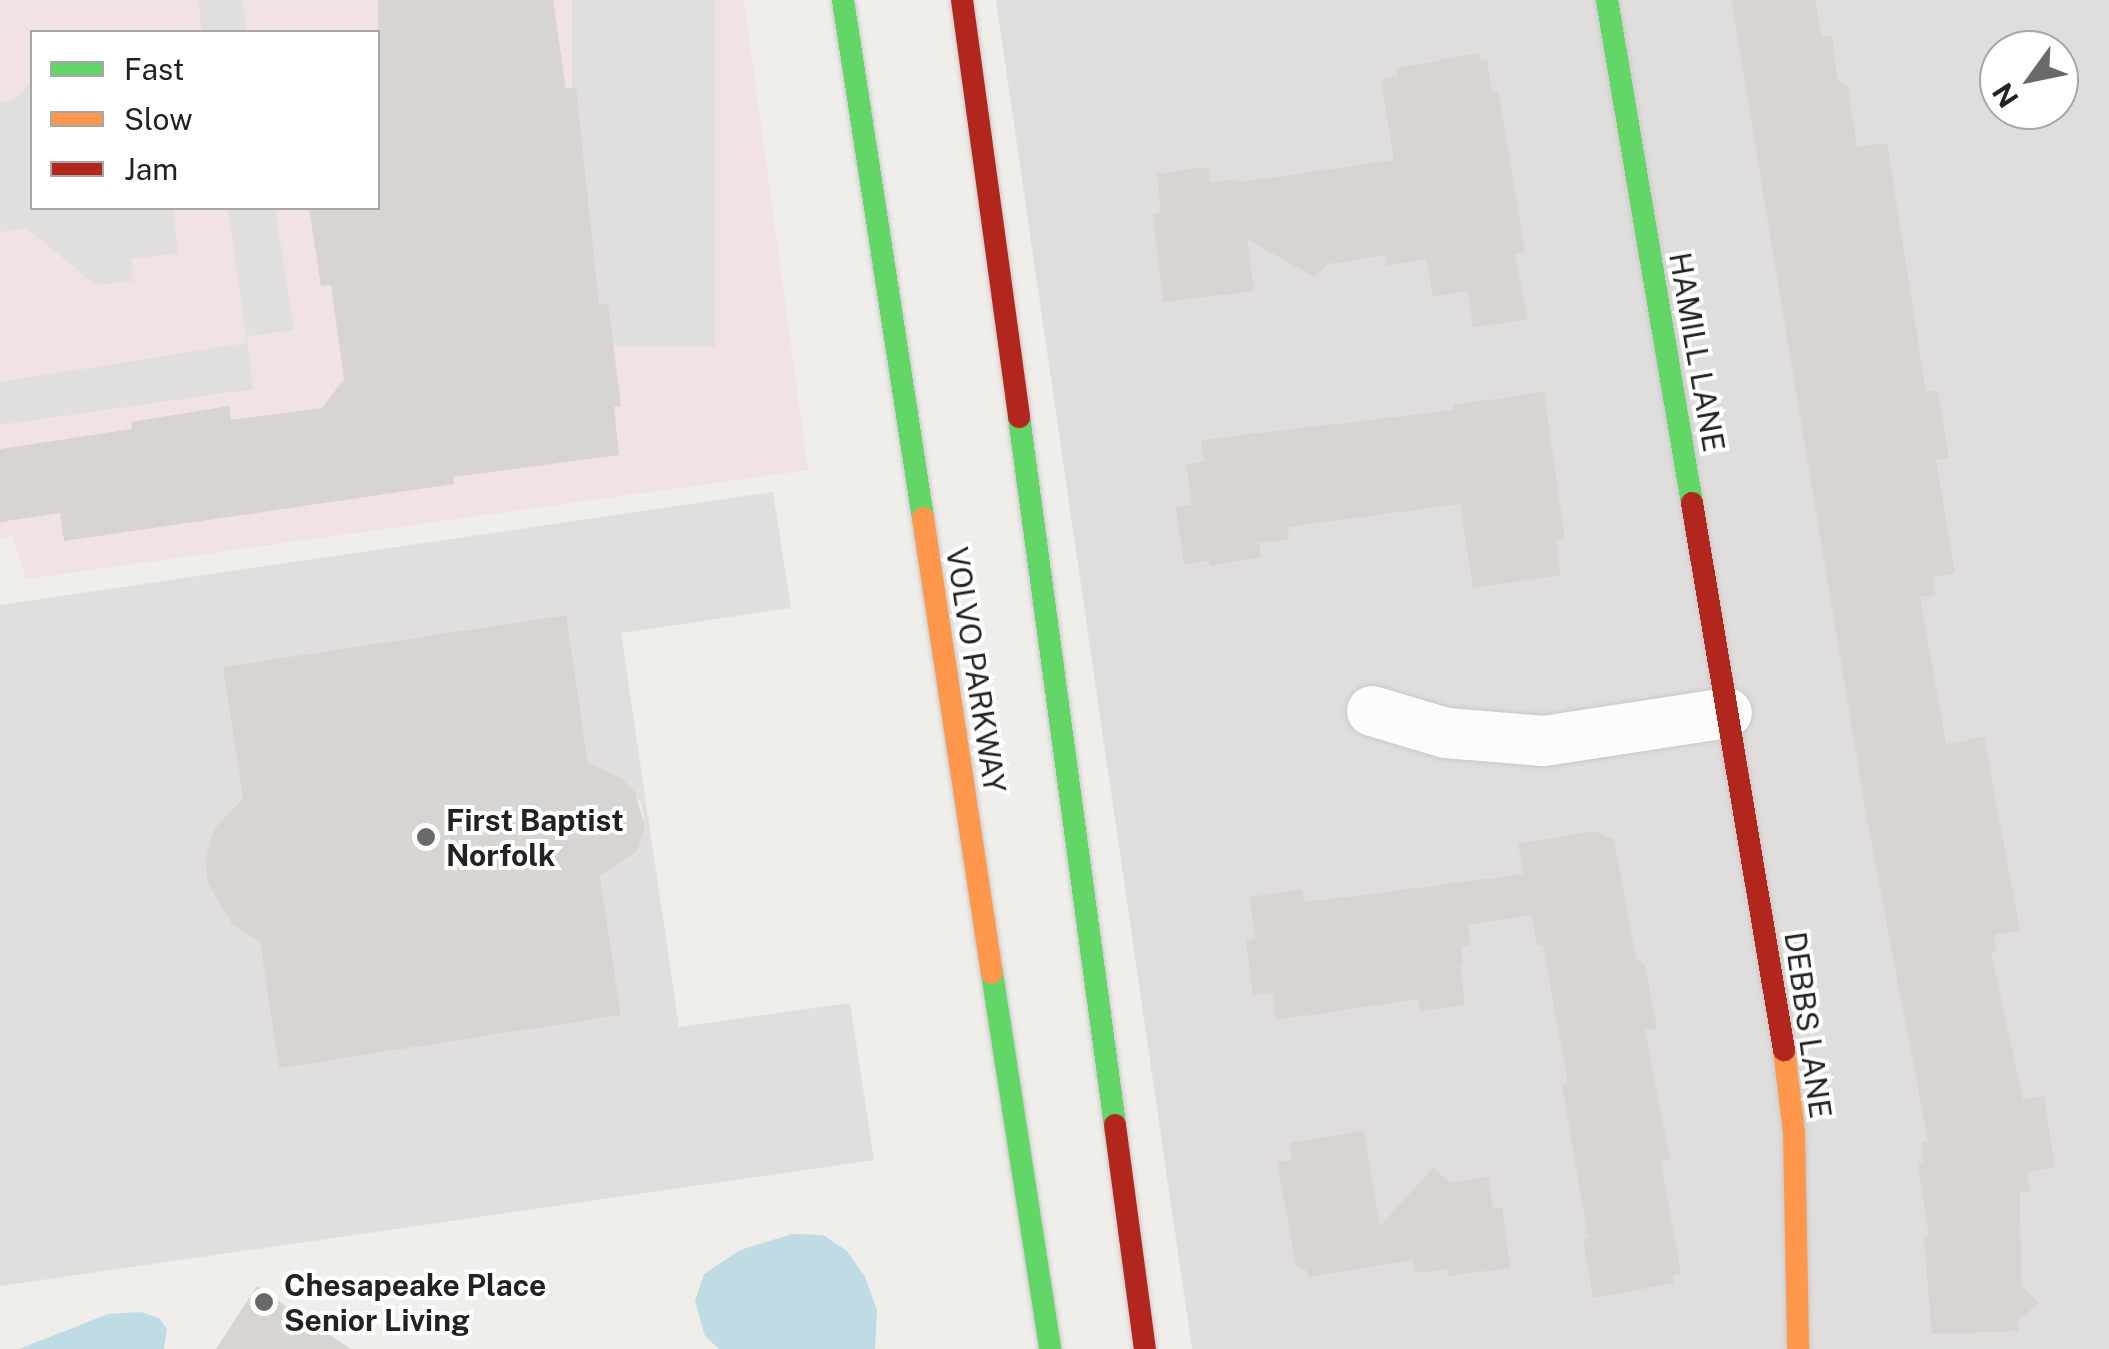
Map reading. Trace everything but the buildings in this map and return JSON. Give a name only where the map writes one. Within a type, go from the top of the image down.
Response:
[{"type":"main road","name":"VOLVO PARKWAY","points":[[843,0],[1050,1349]]},
{"type":"main road","points":[[962,0],[1145,1349]]},
{"type":"main road","name":"HAMILL LANE","points":[[1608,0],[1727,713]]},
{"type":"main road","name":"DEBBS LANE","points":[[1727,713],[1794,1132],[1798,1349]]},
{"type":"street","points":[[1372,710],[1446,733],[1544,741],[1727,713]]},
{"type":"shaded area","points":[[0,0],[744,0],[808,470],[26,579],[12,536],[0,538]]},
{"type":"shaded area","points":[[198,0],[242,0],[247,30],[202,30]]},
{"type":"shaded area","points":[[572,0],[715,0],[715,346],[572,346]]},
{"type":"shaded area","points":[[996,0],[2109,0],[2109,1349],[1192,1349]]},
{"type":"shaded area","points":[[30,84],[30,210],[173,210],[178,253],[131,259],[133,281],[96,285],[26,228],[0,232],[0,102],[13,100]]},
{"type":"shaded area","points":[[228,210],[275,210],[294,330],[247,336],[253,389],[0,425],[0,382],[247,343]]},
{"type":"shaded area","points":[[773,492],[791,608],[621,633],[679,1027],[850,1003],[874,1160],[0,1286],[0,605]],"holes":[[[565,615],[589,768],[621,778],[641,803],[645,826],[636,851],[600,876],[621,1015],[280,1067],[260,942],[231,923],[208,884],[205,862],[213,830],[243,798],[224,667]]]},
{"type":"water","points":[[792,1234],[823,1235],[847,1251],[865,1277],[877,1310],[875,1349],[719,1349],[705,1336],[695,1301],[704,1274],[740,1250]]},
{"type":"water","points":[[141,1312],[159,1318],[167,1329],[164,1349],[19,1349],[108,1314]]},
{"type":"traffic: fast","points":[[843,0],[923,518]]},
{"type":"traffic: fast","points":[[1607,0],[1692,503]]},
{"type":"traffic: fast","points":[[1019,417],[1115,1125]]},
{"type":"traffic: fast","points":[[992,973],[1050,1349]]},
{"type":"traffic: slow","points":[[923,518],[992,973]]},
{"type":"traffic: slow","points":[[1784,1050],[1794,1133],[1798,1349]]},
{"type":"traffic: jam","points":[[962,0],[1019,417]]},
{"type":"traffic: jam","points":[[1692,503],[1784,1050]]},
{"type":"traffic: jam","points":[[1115,1125],[1145,1349]]},
{"type":"place","name":"First Baptist Norfolk","points":[[426,837]]},
{"type":"place","name":"Chesapeake Place Senior Living","points":[[264,1302]]}]
